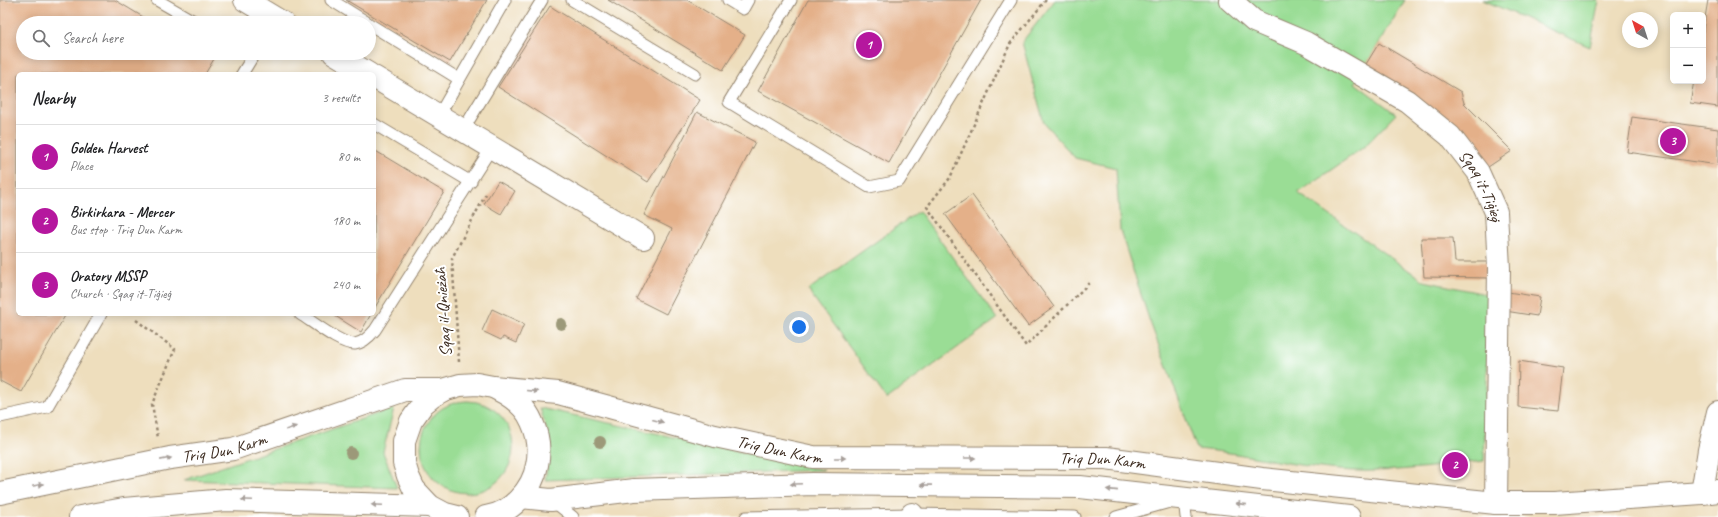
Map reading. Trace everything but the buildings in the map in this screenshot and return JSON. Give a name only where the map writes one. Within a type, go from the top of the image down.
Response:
[{"type":"main road","name":"Sqaq it-Tiġieġ","points":[[1230,0],[1254,21],[1306,43],[1407,101],[1450,136],[1478,172],[1496,212],[1498,260],[1496,503]]},
{"type":"main road","points":[[252,2],[273,16]]},
{"type":"main road","points":[[346,60],[366,72]]},
{"type":"main road","points":[[376,78],[643,238]]},
{"type":"main road","name":"Triq Dun Karm","points":[[0,493],[162,460],[233,449],[405,390],[477,384],[493,387],[558,393],[715,436],[813,458],[1106,458],[1262,479],[1496,503],[1554,503],[1710,492]]},
{"type":"main road","points":[[445,514],[414,489],[404,463],[404,441],[410,421],[423,404],[452,387]]},
{"type":"main road","name":"Triq Dun Karm","points":[[493,387],[507,394],[519,404],[532,421],[538,442],[538,464],[531,482],[517,506]]},
{"type":"main road","points":[[1710,492],[1709,450],[1718,412]]},
{"type":"main road","name":"Triq Dun Karm","points":[[486,517],[517,506],[551,500],[634,490],[813,484],[1080,487],[1185,508],[1349,517]]},
{"type":"main road","points":[[80,517],[226,500],[445,514]]},
{"type":"lane","points":[[157,0],[185,16]]},
{"type":"lane","points":[[331,0],[357,16]]},
{"type":"lane","points":[[439,115],[505,0]]},
{"type":"lane","points":[[464,130],[542,0]]},
{"type":"lane","points":[[572,0],[695,74]]},
{"type":"lane","points":[[728,0],[743,9],[748,0]]},
{"type":"lane","points":[[791,0],[729,102],[869,187],[899,181],[1011,0]]},
{"type":"lane","points":[[376,28],[460,79]]},
{"type":"lane","points":[[243,72],[251,60]]},
{"type":"lane","points":[[376,125],[470,182]]},
{"type":"lane","points":[[303,316],[346,343],[356,344],[365,340],[375,330],[492,147]]},
{"type":"lane","points":[[0,417],[47,407],[100,316]]},
{"type":"lane","points":[[551,500],[573,517]]},
{"type":"lane","name":"Triq Dun Karm","points":[[1116,517],[1185,508]]},
{"type":"lane","points":[[746,517],[912,515],[1075,517]]},
{"type":"path","points":[[1046,0],[1010,44],[950,178],[927,207],[1026,346],[1090,281]]},
{"type":"path","name":"Sqaq il-Qnieżaħ","points":[[452,387],[452,258],[488,190]]},
{"type":"path","points":[[136,320],[175,349],[152,404],[162,460]]},
{"type":"green space","points":[[1055,0],[1405,0],[1355,83],[1396,114],[1364,147],[1298,193],[1424,281],[1490,295],[1484,461],[1402,470],[1353,471],[1308,466],[1219,451],[1197,449],[1149,319],[1120,230],[1116,168],[1075,158],[1044,123],[1022,42]]},
{"type":"green space","points":[[1483,0],[1599,0],[1590,47]]},
{"type":"green space","points":[[919,211],[997,319],[887,399],[808,290]]},
{"type":"green space","points":[[467,401],[485,405],[499,415],[509,429],[513,447],[509,465],[499,479],[485,489],[467,493],[449,489],[435,479],[425,465],[421,447],[425,429],[435,415],[449,405]]},
{"type":"green space","points":[[394,408],[383,452],[397,488],[184,480]]},
{"type":"green space","points":[[540,408],[824,470],[545,480],[551,445]]},
{"type":"place","name":"Golden Harvest","points":[[869,45]]},
{"type":"place","name":"Oratory MSSP","points":[[1673,141]]},
{"type":"place","name":"Birkirkara - Mercer","points":[[1455,465]]}]
